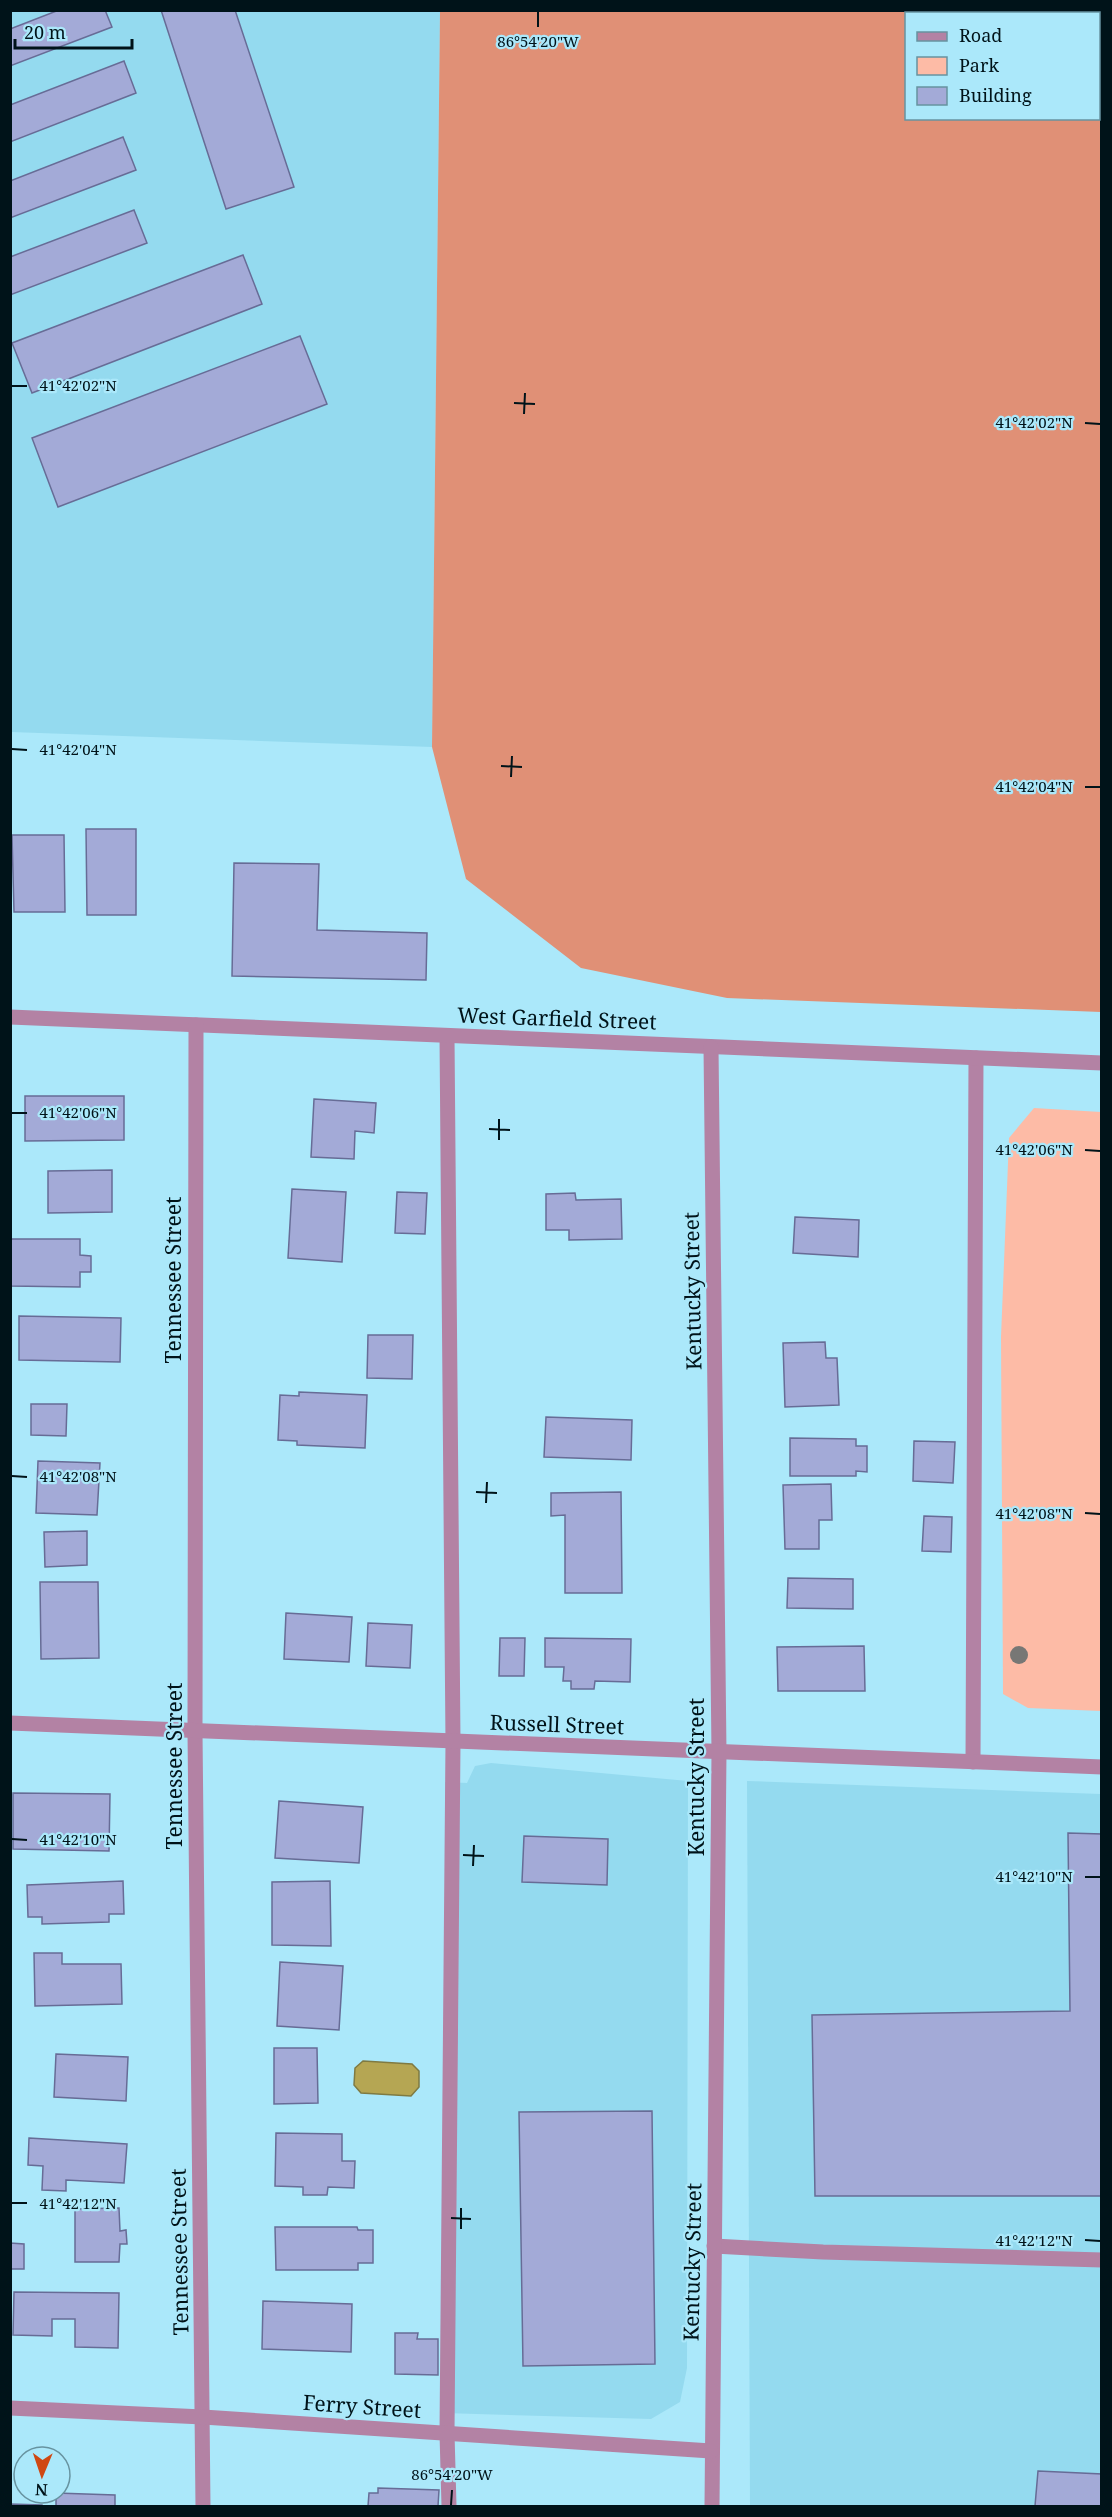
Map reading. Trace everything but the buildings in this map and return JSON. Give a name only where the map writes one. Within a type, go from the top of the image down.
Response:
[{"type":"street","name":"West Garfield Street","points":[[10,1017],[1101,1064]]},
{"type":"street","name":"Tennessee Street","points":[[195,1025],[195,1732],[203,2506]]},
{"type":"street","points":[[447,1036],[453,1742],[447,2433],[449,2506]]},
{"type":"street","name":"Kentucky Street","points":[[711,1047],[719,1752],[712,2506]]},
{"type":"street","points":[[973,1762],[976,1058]]},
{"type":"street","name":"Russell Street","points":[[10,1724],[1101,1767]]},
{"type":"street","points":[[714,2246],[823,2252],[1101,2260]]},
{"type":"street","name":"Ferry Street","points":[[10,2408],[203,2417],[711,2451]]},
{"type":"shaded area","points":[[11,11],[440,11],[432,747],[11,732]]},
{"type":"shaded area","points":[[440,11],[1101,11],[1101,1012],[727,998],[581,968],[466,879],[432,747]]},
{"type":"shaded area","points":[[491,1763],[688,1781],[687,2368],[680,2402],[651,2419],[443,2413],[454,2357],[445,1782],[467,1783],[475,1766]]},
{"type":"shaded area","points":[[747,1781],[1101,1794],[1101,2506],[750,2506]]},
{"type":"shaded area","points":[[363,2061],[412,2064],[419,2071],[419,2087],[411,2096],[361,2093],[354,2085],[355,2068]]},
{"type":"green space","points":[[1034,1108],[1101,1112],[1101,1711],[1028,1708],[1003,1694],[1001,1337],[1009,1138]]}]
